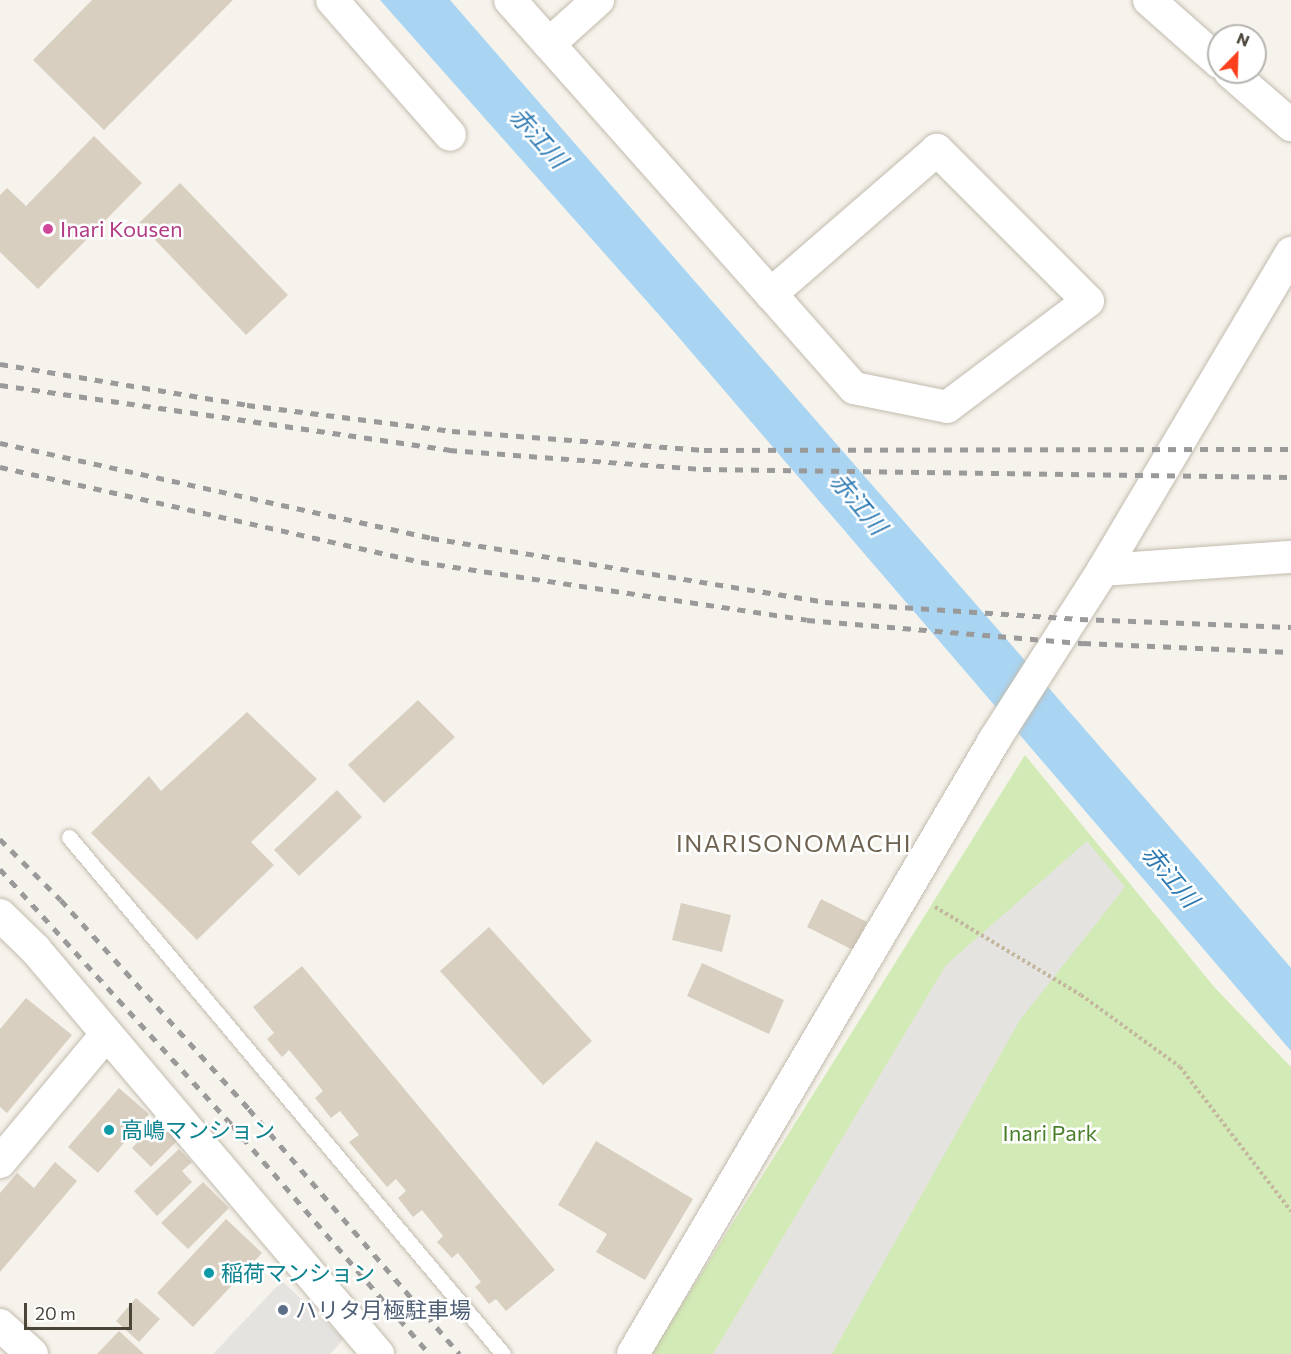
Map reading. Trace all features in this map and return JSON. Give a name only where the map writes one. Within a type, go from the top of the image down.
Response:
[{"type":"street","points":[[332,0],[450,135]]},
{"type":"street","points":[[510,0],[854,388],[947,406],[1088,301],[937,150],[771,294]]},
{"type":"street","points":[[549,44],[598,0]]},
{"type":"street","points":[[1149,0],[1207,51]]},
{"type":"street","points":[[1244,84],[1291,126]]},
{"type":"street","points":[[633,1354],[909,891],[995,739],[1103,570],[1291,253]]},
{"type":"street","points":[[1103,570],[1291,557]]},
{"type":"street","points":[[0,915],[35,950],[378,1354]]},
{"type":"street","points":[[0,1162],[106,1035]]},
{"type":"street","points":[[0,1325],[32,1354]]},
{"type":"lane","points":[[69,837],[503,1354]]},
{"type":"path","points":[[909,891],[1081,995],[1180,1067],[1291,1211]]},
{"type":"green space","name":"Inari Park","points":[[1025,755],[1215,988],[1291,1067],[1291,1354],[651,1354]]},
{"type":"shaded area","points":[[1087,841],[1125,887],[1020,1020],[832,1354],[713,1354],[946,965]]},
{"type":"shaded area","name":"ハリタ月極駐車場","points":[[282,1281],[344,1339],[330,1354],[213,1354]]},
{"type":"water","name":"赤江川","points":[[380,0],[450,0],[1202,864],[1291,968],[1291,1051],[675,333]]},
{"type":"building","points":[[92,0],[233,0],[104,130],[33,60]]},
{"type":"building","name":"Inari Kousen","points":[[94,136],[142,183],[38,289],[0,252],[0,195],[7,188],[26,206]]},
{"type":"building","points":[[180,183],[288,295],[246,335],[139,223]]},
{"type":"building","points":[[418,700],[455,737],[384,803],[348,765]]},
{"type":"building","points":[[247,712],[317,779],[251,842],[274,865],[197,940],[91,833],[149,776],[161,791]]},
{"type":"building","points":[[337,790],[362,817],[299,876],[274,850]]},
{"type":"building","points":[[821,899],[867,922],[853,950],[807,927]]},
{"type":"building","points":[[681,903],[731,915],[722,952],[672,940]]},
{"type":"building","points":[[489,927],[592,1041],[543,1085],[440,971]]},
{"type":"building","points":[[702,963],[784,1000],[769,1034],[687,996]]},
{"type":"building","points":[[302,966],[555,1270],[506,1311],[496,1299],[489,1304],[475,1287],[481,1282],[458,1253],[452,1258],[437,1242],[443,1236],[422,1210],[413,1217],[398,1198],[406,1191],[396,1179],[387,1187],[349,1142],[359,1135],[340,1111],[331,1118],[315,1098],[323,1091],[289,1050],[282,1057],[267,1039],[274,1033],[253,1007]]},
{"type":"building","points":[[26,998],[72,1035],[7,1113],[0,1107],[0,1029]]},
{"type":"building","name":"高嶋マンション","points":[[119,1088],[149,1114],[98,1173],[68,1147]]},
{"type":"building","points":[[157,1122],[177,1141],[151,1167],[132,1148]]},
{"type":"building","points":[[596,1141],[693,1199],[645,1280],[596,1252],[607,1234],[558,1205]]},
{"type":"building","points":[[179,1149],[192,1162],[182,1171],[192,1182],[157,1216],[134,1191]]},
{"type":"building","points":[[55,1162],[77,1181],[0,1272],[0,1193],[17,1173],[34,1188]]},
{"type":"building","points":[[203,1182],[229,1208],[188,1249],[161,1223]]},
{"type":"building","name":"稲荷マンション","points":[[226,1219],[262,1253],[193,1327],[157,1293]]},
{"type":"building","points":[[136,1298],[160,1319],[139,1342],[116,1321]]},
{"type":"building","points":[[119,1331],[144,1354],[97,1354]]},
{"type":"railway","points":[[0,364],[247,405],[452,431],[704,450],[1291,449]]},
{"type":"railway","points":[[0,385],[449,450],[703,469],[1291,477]]},
{"type":"railway","points":[[0,443],[431,538],[825,602],[1080,619],[1291,627]]},
{"type":"railway","points":[[0,467],[421,562],[807,620],[1083,643],[1291,652]]},
{"type":"railway","points":[[0,839],[61,900],[249,1109],[460,1354]]},
{"type":"railway","points":[[0,869],[232,1125],[430,1354]]},
{"type":"place","name":"Inari Kousen","points":[[48,229]]},
{"type":"place","name":"高嶋マンション","points":[[109,1130]]},
{"type":"place","name":"稲荷マンション","points":[[209,1273]]},
{"type":"place","name":"ハリタ月極駐車場","points":[[283,1310]]},
{"type":"district","name":"INARISONOMACHI","points":[[794,843]]}]
